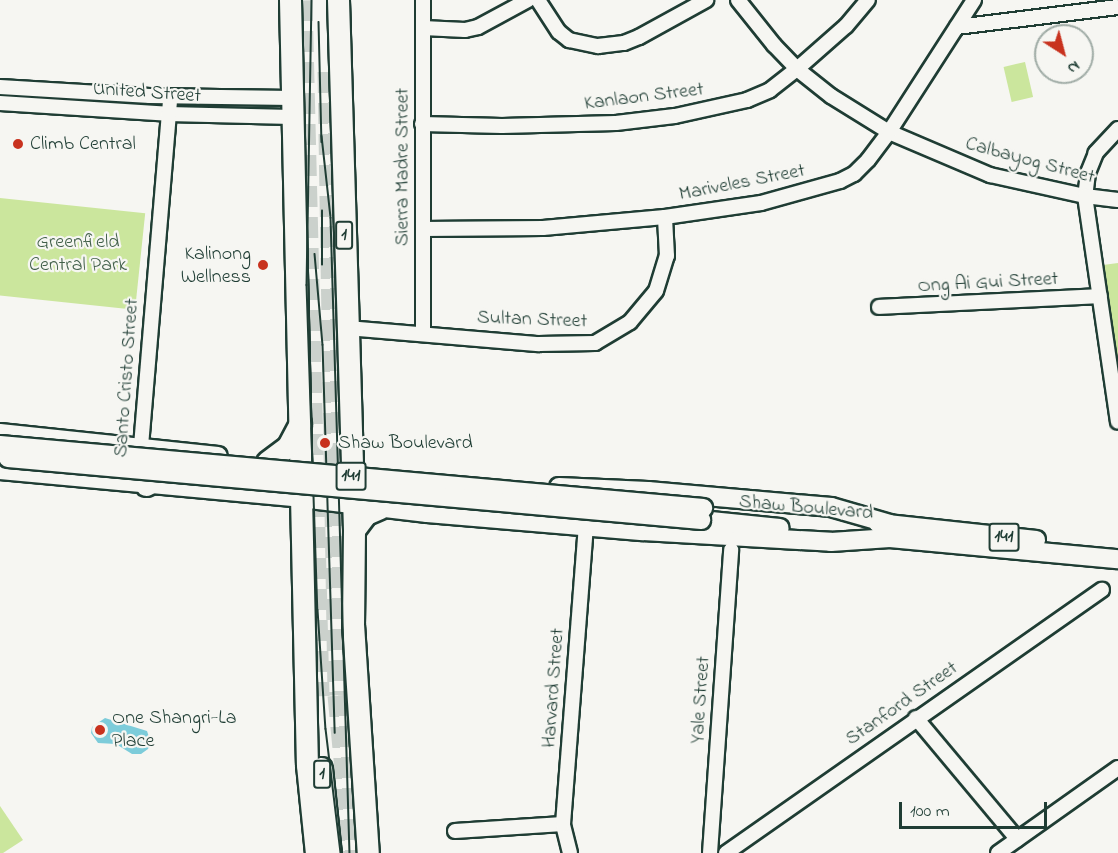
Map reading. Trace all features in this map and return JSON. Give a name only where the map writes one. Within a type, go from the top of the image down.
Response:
[{"type":"highway","name":"1","points":[[290,0],[283,108],[300,423],[307,765],[316,853]]},
{"type":"highway","points":[[326,0],[328,71]]},
{"type":"highway","name":"1","points":[[338,0],[354,530],[353,624],[368,853]]},
{"type":"highway","points":[[267,462],[288,446],[300,423]]},
{"type":"highway","points":[[142,484],[163,476],[198,472],[301,482],[336,480],[352,487],[595,507]]},
{"type":"highway","points":[[354,530],[366,514],[380,508]]},
{"type":"highway","name":"1","points":[[319,696],[322,782],[330,853]]},
{"type":"main road","name":"141","points":[[0,433],[119,444],[267,462],[301,482],[352,487],[380,508],[472,498]]},
{"type":"main road","points":[[117,481],[124,463],[119,444]]},
{"type":"main road","name":"Shaw Boulevard","points":[[0,445],[702,514],[1118,548]]},
{"type":"main road","name":"Shaw Boulevard","points":[[0,457],[702,514]]},
{"type":"main road","points":[[0,470],[142,484]]},
{"type":"main road","name":"Shaw Boulevard","points":[[595,507],[831,542],[890,531]]},
{"type":"main road","name":"Shaw Boulevard","points":[[595,507],[831,507],[890,531],[1118,558]]},
{"type":"street","name":"Sierra Madre Street","points":[[423,0],[423,333]]},
{"type":"street","points":[[423,28],[465,30],[478,27],[528,0]]},
{"type":"street","points":[[538,0],[559,32],[569,40],[598,46],[624,43],[639,37],[706,0]]},
{"type":"street","name":"Calbayog Street","points":[[738,0],[766,37],[797,69],[831,96],[889,132],[990,175],[1085,196],[1118,200]]},
{"type":"street","name":"Kanlaon Street","points":[[422,124],[558,125],[675,116],[747,99],[770,90],[797,69],[846,26],[868,0]]},
{"type":"street","points":[[974,0],[980,24]]},
{"type":"street","name":"Mariveles Street","points":[[423,229],[543,228],[665,218],[761,203],[840,181],[854,174],[889,132],[974,0]]},
{"type":"street","points":[[957,27],[1118,7]]},
{"type":"street","name":"United Street","points":[[0,87],[170,97],[283,108]]},
{"type":"street","name":"Santo Cristo Street","points":[[142,484],[141,447],[170,97]]},
{"type":"street","name":"United Street","points":[[0,103],[168,114],[283,108]]},
{"type":"street","points":[[1118,129],[1096,153],[1088,173],[1085,196],[1118,422]]},
{"type":"street","name":"Sultan Street","points":[[347,328],[539,344],[581,345],[603,339],[630,322],[656,291],[667,255],[665,218]]},
{"type":"street","name":"Ong Ai Gui Street","points":[[879,308],[1100,296]]},
{"type":"street","name":"Harvard Street","points":[[570,853],[563,824],[595,507]]},
{"type":"street","name":"Yale Street","points":[[710,853],[731,549]]},
{"type":"street","name":"Stanford Street","points":[[726,853],[1102,590]]},
{"type":"street","points":[[916,718],[1017,839]]},
{"type":"street","points":[[998,853],[1118,768]]},
{"type":"street","points":[[456,831],[563,824]]},
{"type":"green space","points":[[1025,62],[1033,97],[1012,102],[1004,67]]},
{"type":"green space","name":"Greenfield Central Park","points":[[0,198],[145,213],[135,310],[0,296]]},
{"type":"green space","points":[[1118,263],[1118,367],[1103,265]]},
{"type":"green space","points":[[0,806],[23,840],[3,853],[0,853]]},
{"type":"water","points":[[105,718],[147,731],[151,743],[148,749],[141,754],[132,754],[116,744],[98,743],[91,733],[92,727]]},
{"type":"tunnel","points":[[302,0],[319,696]]},
{"type":"tunnel","points":[[328,71],[338,695],[353,853]]},
{"type":"tram line","points":[[312,0],[307,285],[318,610],[326,729],[341,853]]},
{"type":"tram line","points":[[319,22],[322,142]]},
{"type":"tram line","points":[[322,136],[331,218],[350,853]]},
{"type":"tram line","points":[[322,211],[322,265]]},
{"type":"tram line","points":[[315,254],[323,345],[335,733]]},
{"type":"place","name":"Climb Central","points":[[18,144]]},
{"type":"place","name":"Kalinong Wellness","points":[[263,265]]},
{"type":"place","name":"Shaw Boulevard","points":[[325,443]]},
{"type":"place","name":"One Shangri-La Place","points":[[100,730]]}]
